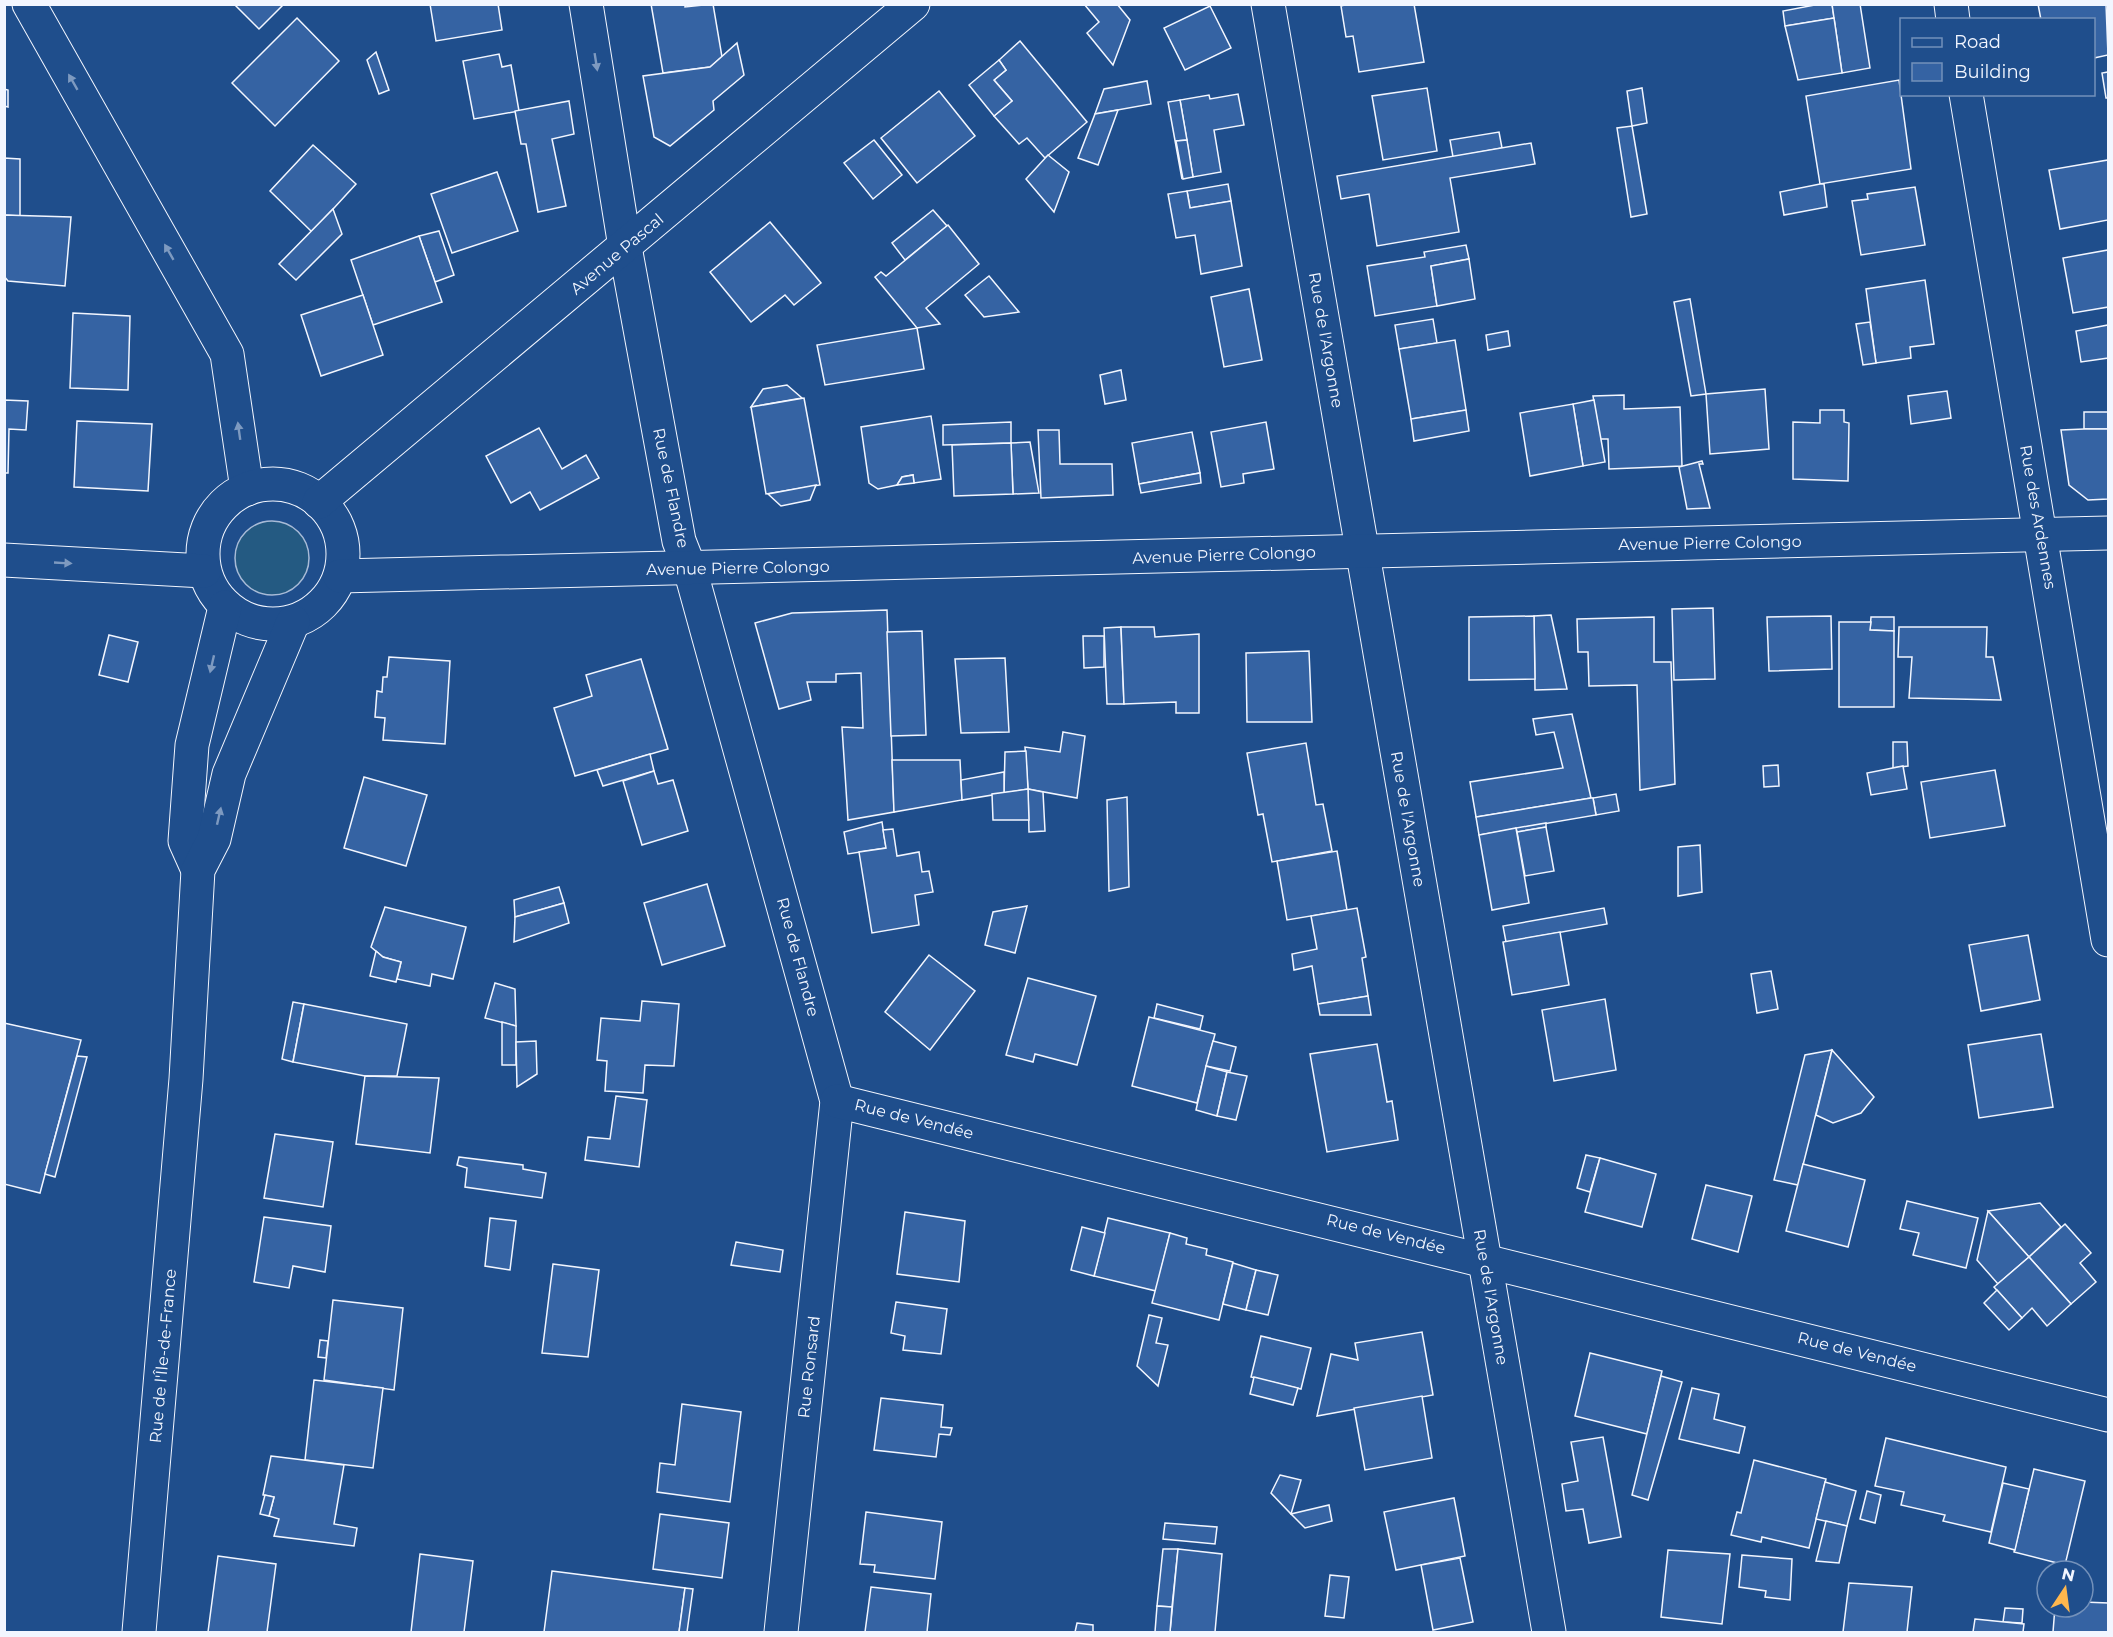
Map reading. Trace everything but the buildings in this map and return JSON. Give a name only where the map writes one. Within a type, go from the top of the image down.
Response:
[{"type":"street","points":[[29,4],[228,354],[247,489]]},
{"type":"street","name":"Rue de Flandre","points":[[586,4],[625,247],[679,542],[690,569],[837,1101]]},
{"type":"street","name":"Avenue Pascal","points":[[320,502],[913,4]]},
{"type":"street","name":"Rue de l'Argonne","points":[[1268,4],[1549,1632]]},
{"type":"street","name":"Rue des Ardennes","points":[[1966,96],[2109,940]]},
{"type":"street","points":[[273,484],[290,486],[306,492],[320,502],[333,518],[341,536],[343,556],[340,576],[322,605],[309,615],[293,622],[265,625],[244,619],[225,607],[212,590],[204,571],[202,551],[210,522],[229,499],[247,489],[273,484]]},
{"type":"street","name":"Avenue Pierre Colongo","points":[[340,576],[2109,533]]},
{"type":"street","points":[[4,560],[204,571]]},
{"type":"street","points":[[198,870],[185,841],[192,745],[225,607]]},
{"type":"street","points":[[198,870],[214,839],[229,774],[293,622]]},
{"type":"street","name":"Rue de l'Île-de-France","points":[[139,1632],[186,1079],[198,870]]},
{"type":"street","name":"Rue de Vendée","points":[[837,1101],[1485,1259],[2109,1415]]},
{"type":"street","name":"Rue Ronsard","points":[[782,1632],[837,1101]]},
{"type":"shaded area","points":[[272,521],[286,524],[298,532],[306,544],[309,558],[306,572],[298,584],[286,592],[272,595],[258,592],[246,584],[238,572],[235,558],[238,544],[246,532],[258,524]]}]
